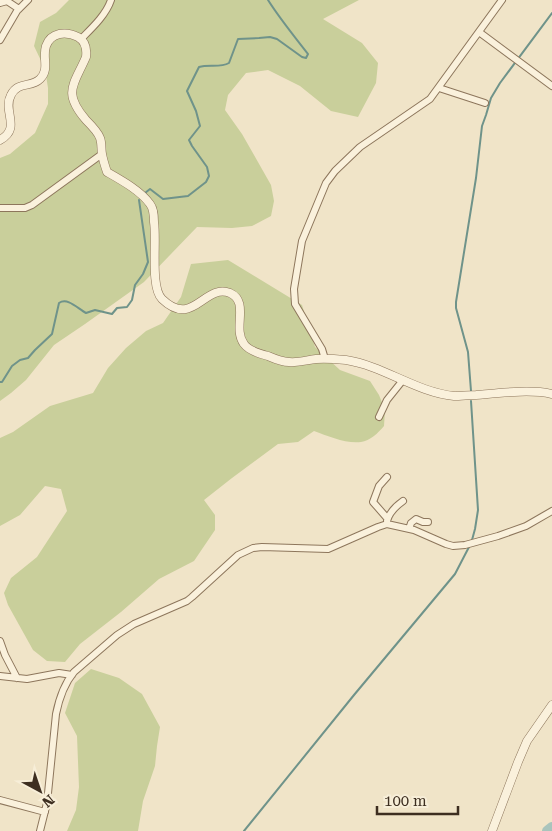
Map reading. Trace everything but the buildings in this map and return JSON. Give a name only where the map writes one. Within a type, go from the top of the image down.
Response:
[{"type":"street","points":[[0,40],[19,9],[28,0]]},
{"type":"street","points":[[81,39],[102,16],[111,0]]},
{"type":"street","points":[[325,359],[322,348],[296,304],[294,296],[302,241],[323,188],[330,176],[360,147],[430,99],[440,88],[502,0]]},
{"type":"street","points":[[0,3],[7,1],[19,9]]},
{"type":"street","points":[[479,32],[552,86]]},
{"type":"street","points":[[0,140],[7,135],[12,123],[8,102],[11,95],[18,87],[37,82],[42,77],[46,68],[45,48],[50,40],[61,33],[81,39],[86,48],[86,57],[74,81],[72,97],[81,114],[100,138],[107,172],[138,193],[153,209],[156,234],[155,282],[160,298],[170,306],[177,309],[186,309],[194,307],[212,294],[229,293],[237,298],[241,304],[239,329],[245,345],[251,350],[289,362],[325,359],[347,360],[434,392],[453,396],[544,392],[552,394]]},
{"type":"street","points":[[440,88],[485,103]]},
{"type":"street","points":[[0,208],[25,208],[32,205],[102,154]]},
{"type":"street","points":[[379,417],[387,400],[403,380]]},
{"type":"street","points":[[387,478],[380,486],[373,502],[387,521],[393,525],[409,528],[454,546],[476,543],[526,526],[552,511]]},
{"type":"street","points":[[40,831],[45,812],[56,714],[59,701],[72,675],[117,635],[134,624],[187,601],[241,553],[253,548],[262,547],[328,549],[387,521],[397,505],[403,501]]},
{"type":"street","points":[[409,528],[416,519],[428,522]]},
{"type":"street","points":[[0,642],[17,678]]},
{"type":"street","points":[[0,676],[27,679],[64,673],[72,675]]},
{"type":"street","points":[[492,831],[527,741],[552,705]]},
{"type":"street","points":[[0,800],[45,812]]},
{"type":"green space","points":[[69,0],[359,0],[323,19],[362,43],[378,63],[376,83],[358,117],[331,111],[300,86],[268,70],[246,73],[228,95],[225,110],[242,134],[271,185],[274,201],[271,216],[252,226],[232,228],[197,227],[144,282],[54,345],[26,380],[0,401],[0,158],[10,154],[35,133],[48,104],[45,69],[34,46],[40,22],[56,13]]},
{"type":"green space","points":[[228,260],[302,305],[315,347],[340,370],[370,381],[379,395],[385,410],[384,426],[371,438],[361,442],[343,441],[314,431],[298,442],[278,444],[204,500],[215,515],[215,530],[194,561],[159,579],[80,644],[65,662],[47,661],[33,650],[8,605],[4,593],[11,578],[37,557],[67,511],[61,489],[45,486],[20,515],[0,526],[0,438],[13,432],[50,406],[93,393],[108,368],[126,348],[146,331],[163,323],[181,297],[191,264]]},
{"type":"green space","points":[[91,669],[119,678],[142,694],[160,727],[155,766],[143,801],[138,831],[67,831],[76,810],[79,787],[77,736],[65,713],[75,683]]},
{"type":"waterway","points":[[145,193],[150,189],[163,199],[188,196],[206,182],[209,176],[207,167],[189,140],[200,126],[187,91],[199,67],[229,63],[238,39],[270,37],[277,39],[306,58],[308,54],[268,0]]},
{"type":"waterway","points":[[471,391],[468,352],[456,302],[476,178],[482,126],[491,98],[500,83],[552,13]]},
{"type":"waterway","points":[[0,382],[2,382],[12,366],[20,360],[28,358],[52,334],[59,303],[69,302],[86,313],[95,310],[112,314],[117,308],[127,307],[132,300],[135,285],[143,274],[148,262],[139,200]]},
{"type":"waterway","points":[[471,401],[478,510],[472,540]]},
{"type":"waterway","points":[[244,831],[455,574],[469,547]]},
{"type":"waterway","points":[[547,831],[552,827]]}]
